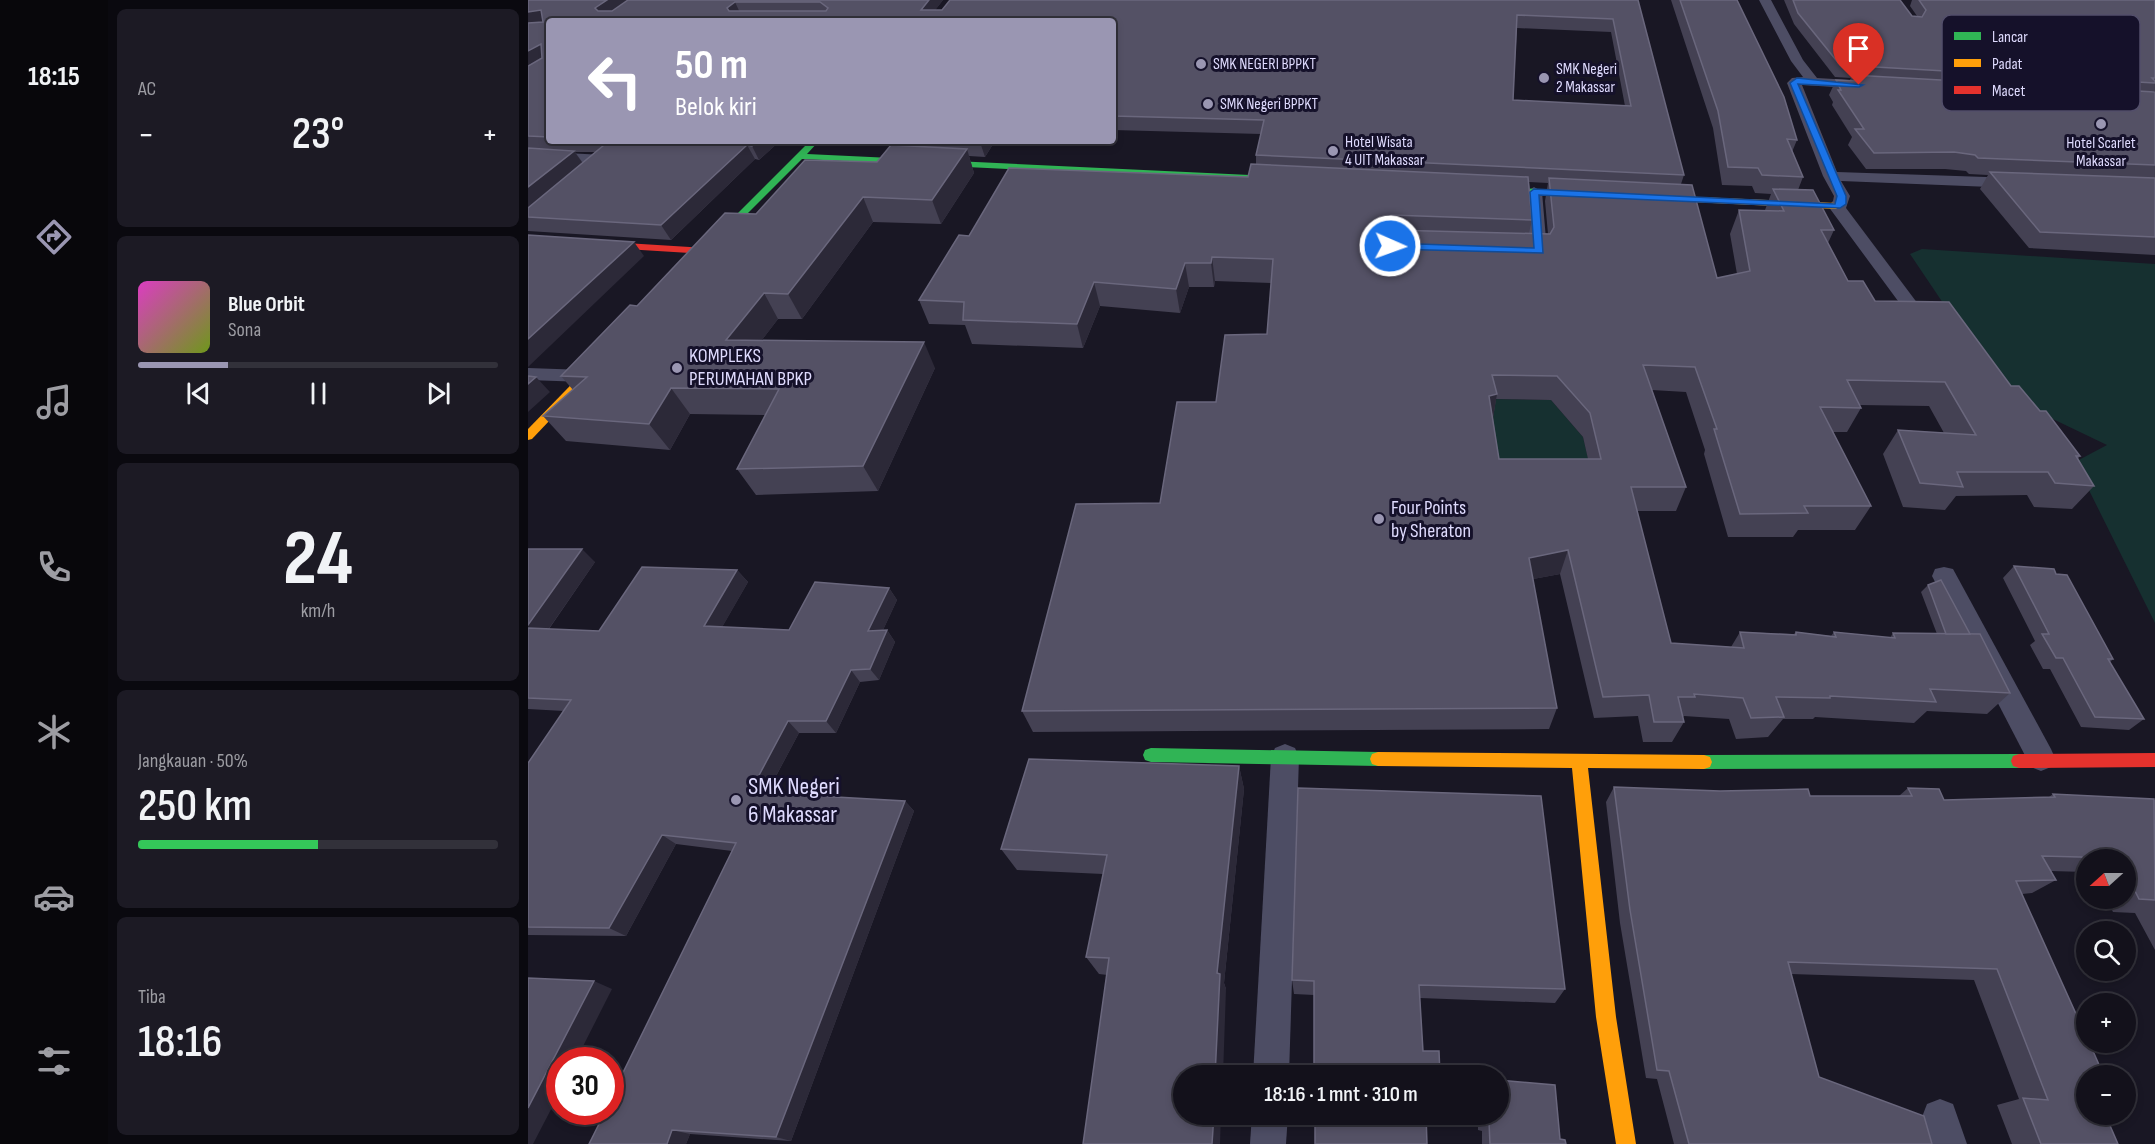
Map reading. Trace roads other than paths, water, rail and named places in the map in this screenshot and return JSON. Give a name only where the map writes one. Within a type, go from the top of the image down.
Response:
[{"type":"street","points":[[1765,0],[1797,61],[1812,81]]},
{"type":"street","points":[[1642,197],[1836,206],[1841,204],[1842,196],[1794,83],[1812,81],[1883,86]]},
{"type":"street","points":[[690,268],[812,144]]},
{"type":"street","points":[[528,155],[604,159],[574,184]]},
{"type":"street","points":[[801,156],[1260,178]]},
{"type":"street","points":[[1832,176],[2035,184]]},
{"type":"street","points":[[1475,189],[1606,195]]},
{"type":"street","points":[[1505,250],[1539,251],[1534,192]]},
{"type":"street","points":[[1836,206],[1918,316]]},
{"type":"street","points":[[528,240],[706,251]]},
{"type":"street","points":[[528,436],[617,343]]},
{"type":"street","points":[[528,374],[585,376]]},
{"type":"street","points":[[1944,576],[2041,758]]},
{"type":"street","points":[[1151,755],[1579,763],[2155,759]]},
{"type":"street","points":[[1271,1065],[1285,757]]},
{"type":"street","points":[[1579,763],[1605,1017],[1626,1144]]},
{"type":"street","points":[[1268,1144],[1269,1125]]},
{"type":"place","name":"SMK NEGERI BPPKT","points":[[1201,64]]},
{"type":"place","name":"SMK Negeri 2 Makassar","points":[[1544,78]]},
{"type":"place","name":"SMK Negeri BPPKT","points":[[1208,104]]},
{"type":"place","name":"Hotel Scarlet Makassar","points":[[2101,124]]},
{"type":"place","name":"Hotel Wisata 4 UIT Makassar","points":[[1333,151]]},
{"type":"place","name":"KOMPLEKS PERUMAHAN BPKP","points":[[677,368]]},
{"type":"place","name":"Four Points by Sheraton","points":[[1379,519]]},
{"type":"place","name":"SMK Negeri 6 Makassar","points":[[736,800]]}]
